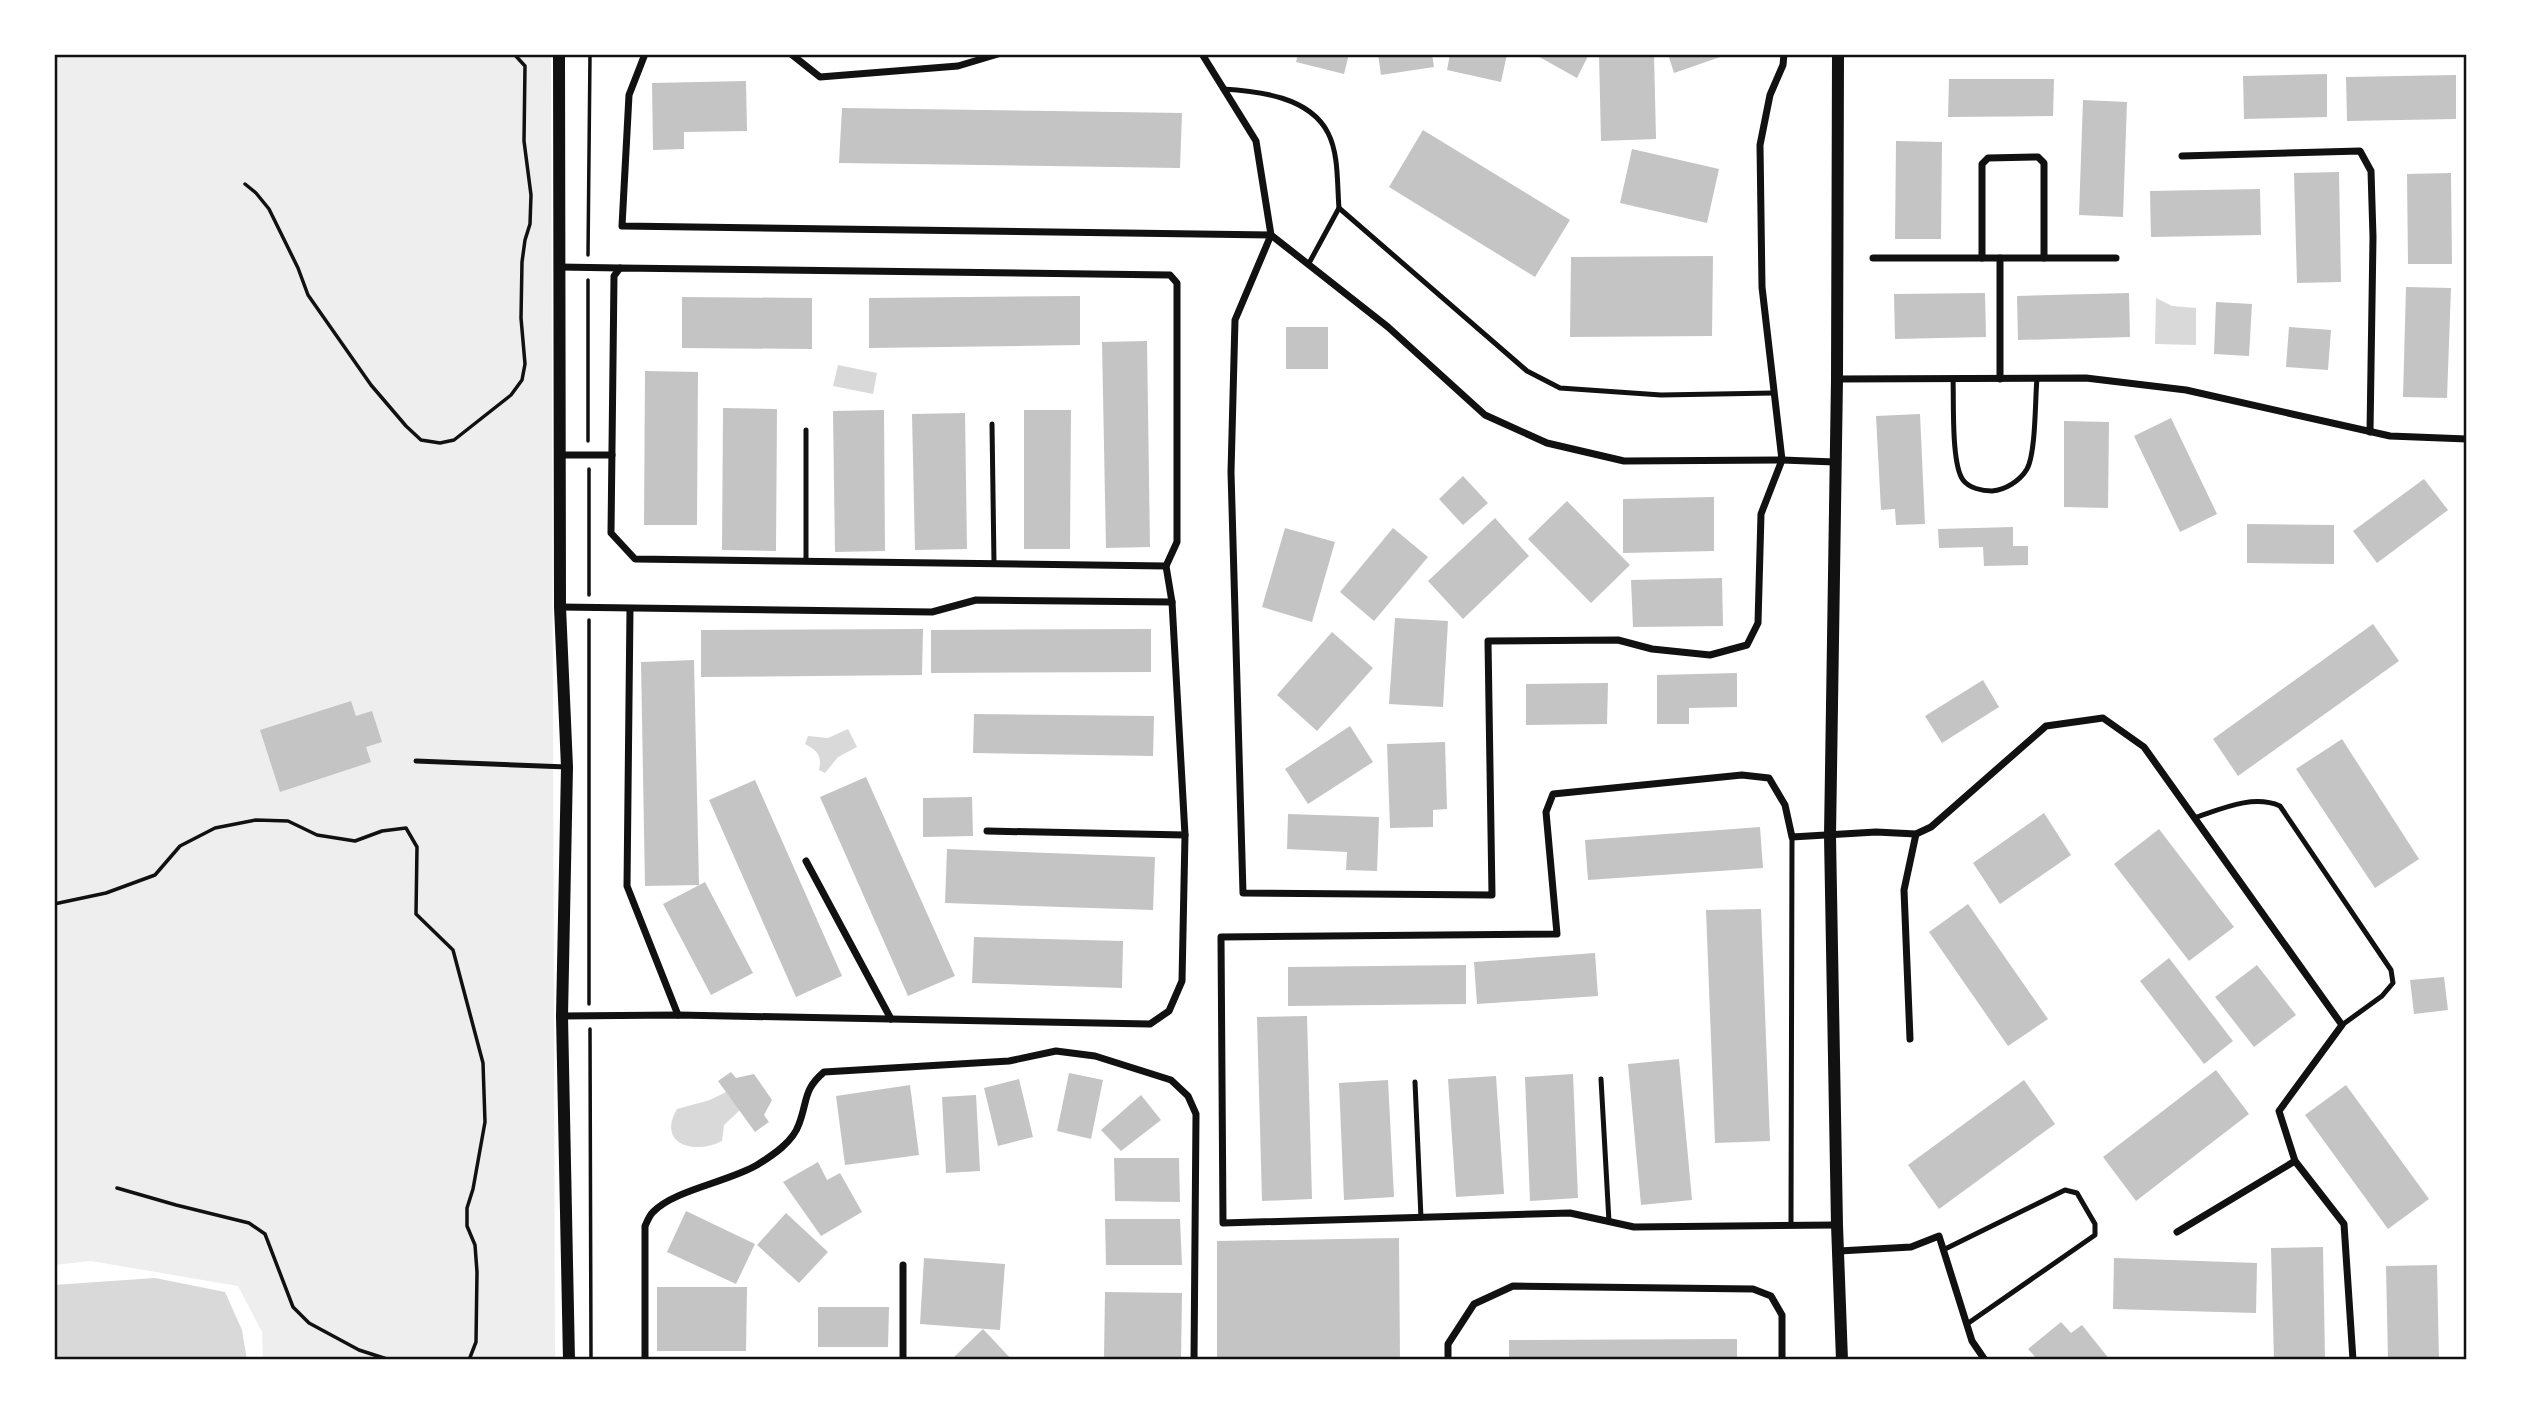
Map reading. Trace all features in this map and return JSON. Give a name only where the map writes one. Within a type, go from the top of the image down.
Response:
[{"type":"street","points":[[559,54],[559,455],[561,607],[568,766],[562,1016],[569,1360]]},
{"type":"street","points":[[645,54],[629,95],[622,226],[1270,235],[1388,327],[1485,415],[1548,443],[1623,460],[1835,462]]},
{"type":"street","points":[[791,54],[820,77],[958,66],[998,54]]},
{"type":"street","points":[[1202,54],[1255,141],[1270,235],[1235,320],[1231,472],[1243,893],[1492,895],[1488,641],[1618,640],[1652,649],[1710,655],[1747,645],[1758,623],[1761,514],[1782,460],[1762,287],[1760,145],[1770,95],[1783,65],[1784,54]]},
{"type":"street","points":[[1838,54],[1837,379],[1830,836],[1842,1360]]},
{"type":"street","points":[[2182,156],[2360,151],[2371,171],[2370,432]]},
{"type":"street","points":[[1982,258],[1982,164],[1988,158],[2038,157],[2044,163],[2044,258]]},
{"type":"street","points":[[1873,258],[2116,258]]},
{"type":"street","points":[[2000,258],[2000,379]]},
{"type":"street","points":[[559,267],[1170,275],[1177,283],[1177,542],[1166,566],[1172,603],[1185,835],[1182,981],[1169,1011],[1150,1024],[678,1015],[562,1016]]},
{"type":"street","points":[[620,268],[614,276],[611,533],[635,559],[1166,566]]},
{"type":"street","points":[[1837,379],[2086,378],[2153,384],[2390,436],[2467,439]]},
{"type":"street","points":[[559,455],[612,455]]},
{"type":"street","points":[[561,607],[932,612],[976,600],[1172,603]]},
{"type":"street","points":[[630,609],[627,886],[678,1015]]},
{"type":"street","points":[[1837,1225],[1634,1227],[1570,1213],[1223,1223],[1221,937],[1557,934],[1546,812],[1553,794],[1742,775],[1769,778],[1785,805],[1792,837],[1876,832],[1916,834],[1931,827],[2046,726],[2103,718],[2144,747],[2342,1025],[2279,1111],[2295,1161],[2344,1224],[2353,1360]]},
{"type":"street","points":[[987,831],[1185,835]]},
{"type":"street","points":[[1910,1039],[1905,890],[1916,834]]},
{"type":"street","points":[[807,861],[891,1019]]},
{"type":"street","points":[[645,1360],[645,1226],[651,1213],[664,1203],[732,1178],[778,1150],[799,1126],[805,1095],[812,1082],[824,1072],[1009,1061],[1056,1051],[1095,1056],[1171,1080],[1188,1096],[1192,1104],[1196,1114],[1194,1360]]},
{"type":"street","points":[[2177,1232],[2295,1161]]},
{"type":"street","points":[[1839,1251],[1911,1247],[1939,1236],[1972,1340],[1985,1360]]},
{"type":"street","points":[[902,1265],[903,1360]]},
{"type":"street","points":[[1448,1360],[1448,1344],[1474,1304],[1513,1286],[1753,1289],[1771,1296],[1782,1315],[1782,1360]]},
{"type":"lane","points":[[1223,89],[1252,90],[1286,99],[1321,122],[1329,134],[1334,152],[1339,208],[1308,265]]},
{"type":"lane","points":[[1339,208],[1527,371],[1560,388],[1661,395],[1774,393]]},
{"type":"lane","points":[[1953,379],[1955,443],[1959,471],[1963,481],[1973,488],[1991,491],[2018,481],[2027,468],[2031,455],[2037,379]]},
{"type":"lane","points":[[992,424],[994,563]]},
{"type":"lane","points":[[806,430],[806,561]]},
{"type":"lane","points":[[416,761],[568,766]]},
{"type":"lane","points":[[2194,818],[2234,804],[2268,800],[2280,806],[2391,970],[2393,983],[2382,996],[2342,1025]]},
{"type":"lane","points":[[1791,1226],[1792,837]]},
{"type":"lane","points":[[1601,1079],[1609,1222]]},
{"type":"lane","points":[[1415,1083],[1421,1218]]},
{"type":"lane","points":[[1943,1250],[2065,1190],[2077,1193],[2095,1224],[2095,1235],[1967,1324]]},
{"type":"path","points":[[245,184],[256,192],[269,209],[308,295],[371,385],[421,440],[440,443],[454,440],[511,395],[522,380],[525,364],[521,318],[522,262],[530,224],[531,195],[524,141],[525,66],[514,54]]},
{"type":"path","points":[[590,54],[588,268],[591,1360]]},
{"type":"path","points":[[54,904],[106,893],[155,875],[180,846],[215,828],[256,820],[288,821],[317,835],[355,841],[382,831],[407,828],[417,847],[416,915],[453,950],[483,1063],[485,1122],[467,1208],[467,1226],[475,1245],[477,1272],[476,1342],[469,1360]]},
{"type":"path","points":[[117,1188],[249,1223],[265,1234],[293,1307],[309,1323],[359,1350],[390,1360]]},
{"type":"shaded area","points":[[54,54],[551,54],[555,1360],[263,1360],[262,1332],[238,1286],[91,1261],[54,1265]]},
{"type":"shaded area","points":[[2156,298],[2172,306],[2196,308],[2196,345],[2155,344]]},
{"type":"shaded area","points":[[838,365],[877,373],[873,394],[833,386]]},
{"type":"shaded area","points":[[848,729],[857,747],[838,757],[825,773],[819,770],[818,754],[805,744],[808,736],[828,738]]},
{"type":"shaded area","points":[[726,1092],[740,1110],[724,1125],[722,1141],[691,1147],[675,1139],[672,1121],[677,1109],[710,1100]]},
{"type":"shaded area","points":[[155,1278],[225,1292],[242,1330],[247,1360],[54,1360],[54,1285]]},
{"type":"building","points":[[1298,54],[1349,54],[1344,74],[1296,62]]},
{"type":"building","points":[[1378,54],[1432,54],[1434,67],[1381,75]]},
{"type":"building","points":[[1450,54],[1507,54],[1501,82],[1447,70]]},
{"type":"building","points":[[1534,54],[1589,54],[1577,78]]},
{"type":"building","points":[[1599,54],[1654,54],[1656,139],[1601,141]]},
{"type":"building","points":[[1668,54],[1726,54],[1726,55],[1674,73]]},
{"type":"building","points":[[2327,74],[2327,117],[2244,119],[2243,76]]},
{"type":"building","points":[[2456,75],[2456,119],[2347,121],[2346,77]]},
{"type":"building","points":[[1949,79],[2054,79],[2053,116],[1948,117]]},
{"type":"building","points":[[746,81],[747,131],[684,132],[684,149],[653,150],[652,83]]},
{"type":"building","points":[[2083,100],[2127,102],[2123,217],[2079,215]]},
{"type":"building","points":[[842,108],[1182,113],[1180,168],[839,163]]},
{"type":"building","points":[[1423,130],[1570,220],[1535,277],[1389,187]]},
{"type":"building","points":[[1896,141],[1942,142],[1941,239],[1895,239]]},
{"type":"building","points":[[1632,149],[1719,169],[1707,223],[1620,203]]},
{"type":"building","points":[[2339,172],[2341,282],[2297,283],[2294,173]]},
{"type":"building","points":[[2451,173],[2452,264],[2408,264],[2407,174]]},
{"type":"building","points":[[2260,189],[2261,235],[2151,237],[2150,191]]},
{"type":"building","points":[[1713,256],[1712,336],[1570,337],[1571,257]]},
{"type":"building","points":[[2406,287],[2451,288],[2447,398],[2403,397]]},
{"type":"building","points":[[1985,293],[1986,337],[1895,339],[1894,294]]},
{"type":"building","points":[[2129,293],[2130,337],[2018,340],[2017,296]]},
{"type":"building","points":[[1080,296],[1080,345],[869,348],[869,298]]},
{"type":"building","points":[[682,297],[812,298],[812,349],[682,348]]},
{"type":"building","points":[[2216,302],[2252,304],[2249,356],[2214,354]]},
{"type":"building","points":[[1286,327],[1328,327],[1328,369],[1286,369]]},
{"type":"building","points":[[2289,327],[2331,330],[2328,370],[2286,367]]},
{"type":"building","points":[[1147,341],[1150,547],[1106,548],[1102,342]]},
{"type":"building","points":[[645,371],[698,372],[697,525],[644,525]]},
{"type":"building","points":[[723,408],[777,409],[776,551],[722,550]]},
{"type":"building","points":[[884,410],[885,551],[835,552],[833,411]]},
{"type":"building","points":[[1024,410],[1071,410],[1070,549],[1024,549]]},
{"type":"building","points":[[965,413],[967,549],[915,550],[912,414]]},
{"type":"building","points":[[1920,414],[1925,524],[1896,525],[1895,509],[1881,510],[1876,416]]},
{"type":"building","points":[[2171,418],[2217,514],[2180,532],[2134,436]]},
{"type":"building","points":[[2064,421],[2109,422],[2108,508],[2064,507]]},
{"type":"building","points":[[1463,476],[1488,503],[1463,525],[1439,499]]},
{"type":"building","points":[[2424,479],[2448,510],[2377,563],[2353,531]]},
{"type":"building","points":[[1714,497],[1714,551],[1623,553],[1623,499]]},
{"type":"building","points":[[1567,501],[1630,565],[1591,603],[1528,539]]},
{"type":"building","points":[[1495,518],[1529,556],[1463,619],[1428,581]]},
{"type":"building","points":[[2247,524],[2334,525],[2334,564],[2247,563]]},
{"type":"building","points":[[2013,527],[2013,546],[2028,546],[2028,565],[1984,566],[1983,547],[1939,548],[1938,529]]},
{"type":"building","points":[[1285,528],[1335,542],[1312,622],[1262,607]]},
{"type":"building","points":[[1393,528],[1428,557],[1374,621],[1340,592]]},
{"type":"building","points":[[1722,578],[1723,626],[1633,627],[1631,580]]},
{"type":"building","points":[[1395,618],[1448,621],[1443,707],[1389,704]]},
{"type":"building","points":[[2373,624],[2399,661],[2238,776],[2213,739]]},
{"type":"building","points":[[923,629],[922,675],[701,677],[701,630]]},
{"type":"building","points":[[1151,629],[1151,672],[931,673],[931,630]]},
{"type":"building","points":[[1332,632],[1373,668],[1317,731],[1277,695]]},
{"type":"building","points":[[694,660],[699,885],[645,886],[641,662]]},
{"type":"building","points":[[1737,673],[1737,707],[1689,708],[1689,724],[1657,724],[1657,675]]},
{"type":"building","points":[[1983,680],[1999,707],[1942,743],[1925,716]]},
{"type":"building","points":[[1608,683],[1607,724],[1526,725],[1526,684]]},
{"type":"building","points":[[351,701],[356,716],[372,711],[382,742],[366,747],[371,762],[280,792],[260,730]]},
{"type":"building","points":[[974,714],[1154,716],[1153,756],[973,753]]},
{"type":"building","points":[[1350,726],[1373,762],[1308,804],[1285,769]]},
{"type":"building","points":[[2342,739],[2419,859],[2375,888],[2296,769]]},
{"type":"building","points":[[1445,742],[1447,809],[1433,810],[1433,827],[1390,828],[1387,744]]},
{"type":"building","points":[[866,777],[955,976],[908,996],[820,797]]},
{"type":"building","points":[[755,780],[842,976],[796,997],[709,800]]},
{"type":"building","points":[[972,797],[973,836],[923,837],[923,798]]},
{"type":"building","points":[[2044,813],[2071,855],[2000,904],[1973,863]]},
{"type":"building","points":[[1288,814],[1379,817],[1377,871],[1346,870],[1347,852],[1287,849]]},
{"type":"building","points":[[1760,827],[1763,868],[1588,880],[1585,840]]},
{"type":"building","points":[[2159,829],[2234,927],[2189,961],[2114,864]]},
{"type":"building","points":[[947,849],[1155,857],[1153,910],[945,903]]},
{"type":"building","points":[[705,882],[753,973],[711,995],[663,904]]},
{"type":"building","points":[[1968,904],[2048,1019],[2008,1046],[1929,932]]},
{"type":"building","points":[[1761,909],[1770,1141],[1715,1143],[1706,910]]},
{"type":"building","points":[[974,937],[1123,941],[1122,988],[972,983]]},
{"type":"building","points":[[1595,953],[1598,996],[1477,1004],[1474,962]]},
{"type":"building","points":[[2169,958],[2233,1041],[2204,1064],[2140,981]]},
{"type":"building","points":[[1466,965],[1466,1004],[1288,1006],[1288,967]]},
{"type":"building","points":[[2257,965],[2296,1015],[2254,1047],[2215,997]]},
{"type":"building","points":[[2444,977],[2448,1010],[2414,1014],[2410,980]]},
{"type":"building","points":[[1307,1016],[1312,1199],[1262,1201],[1257,1017]]},
{"type":"building","points":[[1679,1059],[1692,1200],[1641,1205],[1628,1064]]},
{"type":"building","points":[[2216,1070],[2249,1114],[2136,1201],[2103,1157]]},
{"type":"building","points":[[731,1072],[736,1078],[754,1074],[772,1100],[764,1115],[769,1122],[755,1132],[718,1081]]},
{"type":"building","points":[[1069,1073],[1103,1080],[1091,1139],[1057,1131]]},
{"type":"building","points":[[1573,1074],[1578,1198],[1530,1201],[1525,1077]]},
{"type":"building","points":[[1496,1076],[1504,1194],[1456,1197],[1448,1079]]},
{"type":"building","points":[[1019,1079],[1033,1137],[998,1146],[984,1088]]},
{"type":"building","points":[[1388,1080],[1394,1197],[1344,1200],[1339,1083]]},
{"type":"building","points":[[2024,1080],[2055,1124],[1939,1209],[1908,1165]]},
{"type":"building","points":[[910,1085],[919,1155],[845,1165],[836,1096]]},
{"type":"building","points":[[2346,1085],[2429,1199],[2388,1229],[2305,1115]]},
{"type":"building","points":[[976,1095],[980,1171],[946,1173],[942,1097]]},
{"type":"building","points":[[1141,1095],[1161,1120],[1121,1151],[1101,1130]]},
{"type":"building","points":[[1114,1158],[1179,1158],[1180,1202],[1115,1201]]},
{"type":"building","points":[[818,1162],[827,1180],[840,1173],[862,1212],[821,1236],[783,1182]]},
{"type":"building","points":[[686,1211],[755,1244],[736,1284],[667,1252]]},
{"type":"building","points":[[786,1213],[828,1252],[799,1283],[757,1245]]},
{"type":"building","points":[[1105,1219],[1180,1219],[1182,1265],[1106,1265]]},
{"type":"building","points":[[1399,1238],[1400,1360],[1217,1360],[1217,1241]]},
{"type":"building","points":[[2323,1247],[2325,1360],[2274,1360],[2271,1248]]},
{"type":"building","points":[[924,1258],[1005,1264],[1000,1330],[920,1324]]},
{"type":"building","points":[[2114,1258],[2257,1263],[2256,1313],[2113,1309]]},
{"type":"building","points":[[2437,1265],[2439,1360],[2388,1360],[2386,1266]]},
{"type":"building","points":[[657,1287],[747,1287],[746,1351],[657,1351]]},
{"type":"building","points":[[1105,1292],[1182,1293],[1181,1360],[1104,1358]]},
{"type":"building","points":[[818,1307],[889,1307],[888,1347],[818,1347]]},
{"type":"building","points":[[2061,1322],[2071,1333],[2082,1325],[2110,1360],[2038,1360],[2028,1349]]},
{"type":"building","points":[[983,1329],[1012,1360],[951,1360]]},
{"type":"building","points":[[1737,1339],[1737,1360],[1509,1360],[1509,1340]]}]
